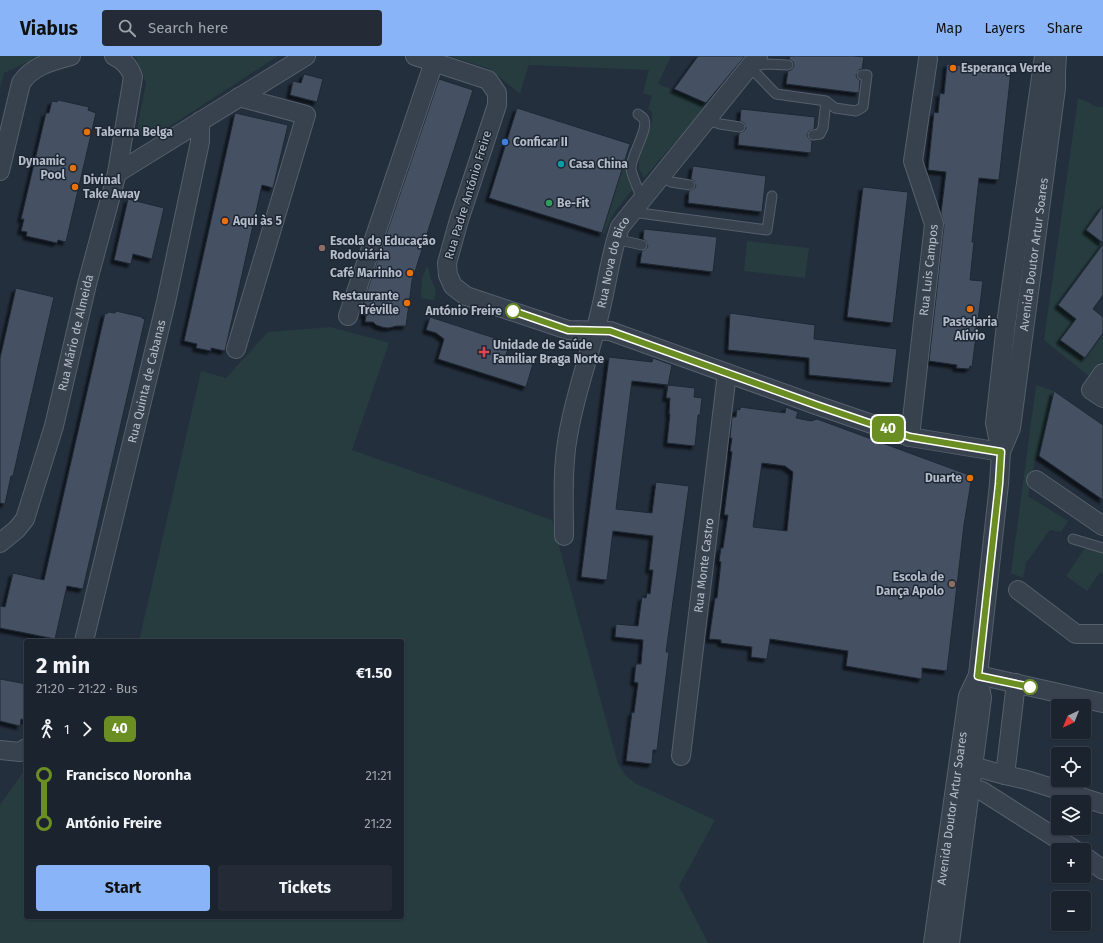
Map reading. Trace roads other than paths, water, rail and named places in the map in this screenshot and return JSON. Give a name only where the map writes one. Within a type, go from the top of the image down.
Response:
[{"type":"street","points":[[0,171],[21,83],[25,76],[31,70],[40,66],[71,56]]},
{"type":"street","name":"Rua Mário de Almeida","points":[[0,543],[17,529],[25,519],[54,426],[87,284],[116,173],[133,78],[131,71],[125,63],[114,56]]},
{"type":"street","points":[[116,173],[306,56]]},
{"type":"street","name":"Rua Padre António Freire","points":[[415,56],[488,80],[497,93],[497,105],[459,220],[447,263],[448,276],[454,286],[466,296],[568,330],[610,331],[910,437],[1001,452]]},
{"type":"street","name":"Rua Luis Campos","points":[[910,437],[934,224],[913,161],[928,59]]},
{"type":"street","name":"Rua Nova do Bico","points":[[564,536],[564,466],[567,442],[571,421],[596,331],[620,227],[754,61]]},
{"type":"street","points":[[348,316],[434,62]]},
{"type":"street","name":"Avenida Doutor Artur Soares","points":[[950,943],[982,698],[978,676],[999,484],[1001,452],[1011,428],[1056,88],[1050,64]]},
{"type":"street","points":[[236,349],[306,115],[239,97]]},
{"type":"street","name":"Rua Quinta de Cabanas","points":[[84,639],[167,295],[200,142],[200,121]]},
{"type":"street","name":"Rua Monte Castro","points":[[681,756],[727,373]]},
{"type":"street","points":[[1103,373],[1091,390],[1103,398]]},
{"type":"street","points":[[1036,480],[1103,526]]},
{"type":"street","points":[[1018,590],[1076,634],[1103,634]]},
{"type":"street","points":[[978,676],[1103,703]]},
{"type":"street","name":"Avenida Doutor Artur Soares","points":[[933,943],[968,696],[978,676]]},
{"type":"street","points":[[1005,775],[1016,683]]},
{"type":"street","points":[[0,750],[20,752],[24,749]]},
{"type":"street","points":[[972,766],[1026,780],[1103,804]]},
{"type":"street","points":[[970,788],[982,791],[1064,843]]},
{"type":"street","points":[[1091,861],[1103,870]]},
{"type":"lane","points":[[754,61],[767,64],[788,65]]},
{"type":"lane","points":[[754,61],[776,94],[826,101],[835,108],[856,111],[863,107],[867,75],[862,75]]},
{"type":"lane","points":[[813,135],[820,134],[823,128],[826,101]]},
{"type":"lane","points":[[638,114],[643,118],[645,123],[632,162],[631,170],[637,205],[767,230],[772,196]]},
{"type":"lane","points":[[706,120],[740,127]]},
{"type":"lane","points":[[661,175],[671,182],[690,185]]},
{"type":"lane","points":[[616,239],[642,245]]},
{"type":"lane","points":[[1073,539],[1103,548]]},
{"type":"place","name":"Esperança Verde","points":[[953,68]]},
{"type":"place","name":"Taberna Belga","points":[[87,132]]},
{"type":"place","name":"Conficar II","points":[[505,142]]},
{"type":"place","name":"Casa China","points":[[561,164]]},
{"type":"place","name":"Dynamic Pool","points":[[73,168]]},
{"type":"place","name":"Divinal Take Away","points":[[75,187]]},
{"type":"place","name":"Be-Fit","points":[[549,203]]},
{"type":"place","name":"Aqui às 5","points":[[225,221]]},
{"type":"place","name":"Escola de Educação Rodoviária","points":[[322,248]]},
{"type":"place","name":"Café Marinho","points":[[410,273]]},
{"type":"place","name":"Restaurante Tréville","points":[[407,303]]},
{"type":"place","name":"Pastelaria Alívio","points":[[970,309]]},
{"type":"place","name":"António Freire","points":[[513,311]]},
{"type":"place","name":"Unidade de Saúde Familiar Braga Norte","points":[[484,352]]},
{"type":"place","name":"Duarte","points":[[970,478]]},
{"type":"place","name":"Escola de Dança Apolo","points":[[952,584]]}]
